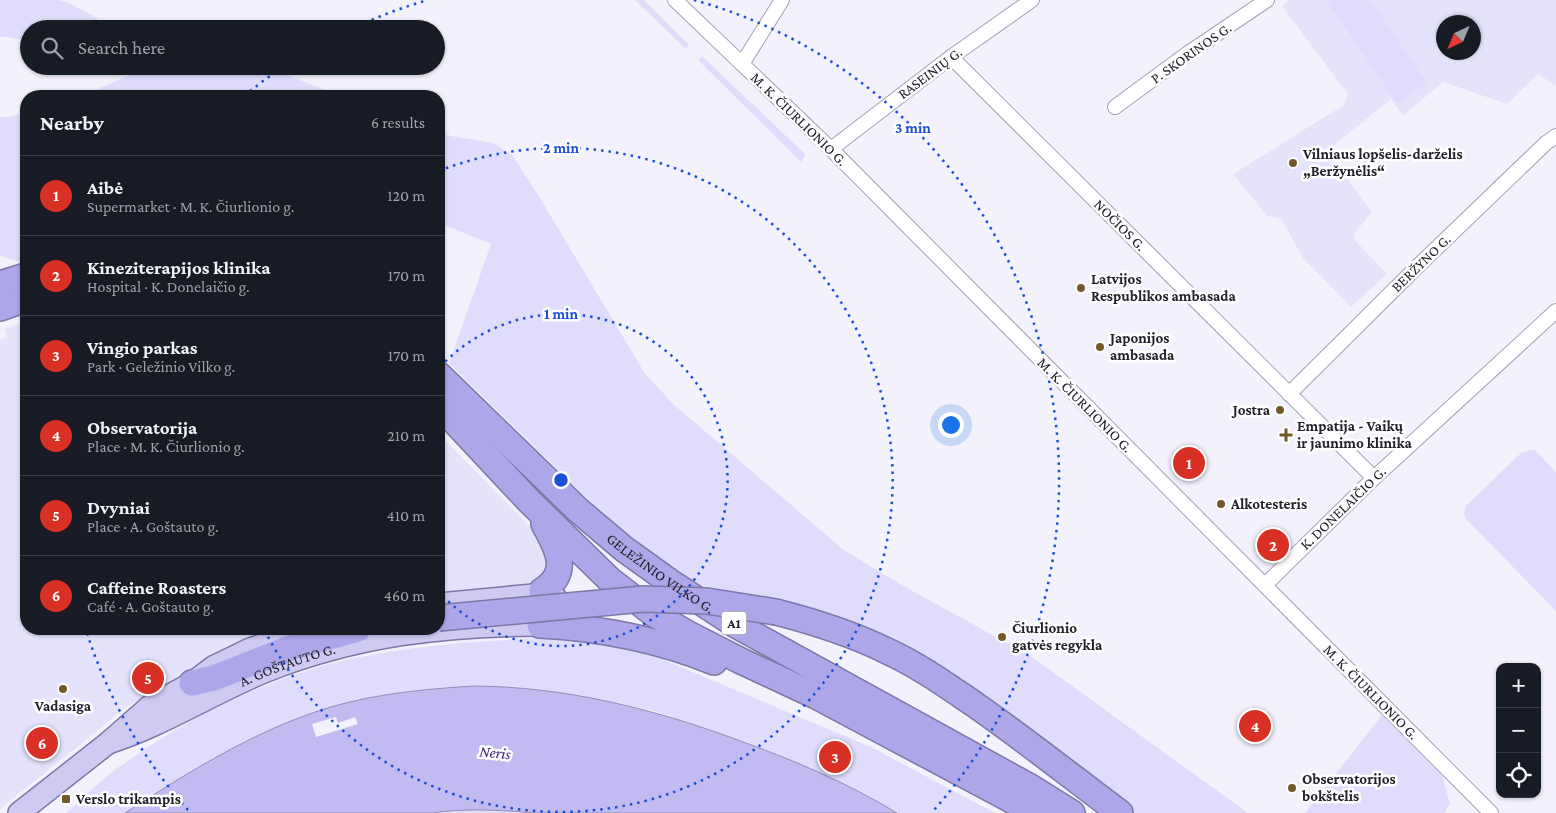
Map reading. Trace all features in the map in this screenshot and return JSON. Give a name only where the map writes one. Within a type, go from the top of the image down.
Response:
[{"type":"highway","points":[[0,284],[20,278]]},
{"type":"highway","points":[[0,308],[20,302]]},
{"type":"highway","name":"GELEŽINIO VILKO G.","points":[[445,381],[578,510],[624,549],[670,582],[736,625],[1032,788],[1072,813]]},
{"type":"highway","name":"GELEŽINIO VILKO G.","points":[[445,411],[529,501],[610,580],[654,614],[741,662],[816,696],[1036,813]]},
{"type":"highway","points":[[529,501],[556,545],[560,563],[554,580],[542,591]]},
{"type":"highway","points":[[445,617],[643,600],[707,601],[776,612],[832,627],[889,652],[936,678],[1003,724],[1120,813]]},
{"type":"highway","points":[[540,625],[579,627],[634,636],[701,656],[744,674],[816,696]]},
{"type":"highway","points":[[192,684],[214,678],[290,648],[337,635]]},
{"type":"main road","points":[[445,603],[533,595],[542,591],[554,596],[560,602],[561,609],[553,620],[540,625]]},
{"type":"main road","name":"A. GOŠTAUTO G.","points":[[445,629],[540,625]]},
{"type":"main road","name":"A. GOŠTAUTO G.","points":[[19,813],[108,742],[144,710],[192,684],[214,667],[250,649],[291,635]]},
{"type":"main road","name":"A. GOŠTAUTO G.","points":[[108,742],[142,730],[262,673],[316,653],[393,635]]},
{"type":"street","name":"M. K. ČIURLIONIO G.","points":[[676,0],[831,149],[1492,813]]},
{"type":"street","points":[[742,64],[782,0]]},
{"type":"street","name":"RASEINIŲ G.","points":[[831,149],[951,57],[1032,0]]},
{"type":"street","name":"P. SKORINOS G.","points":[[1115,107],[1187,54],[1267,0]]},
{"type":"street","name":"NOČIOS G.","points":[[951,57],[1374,478]]},
{"type":"street","name":"BERŽYNO G.","points":[[1289,394],[1418,266],[1546,143],[1556,136]]},
{"type":"street","name":"K. DONELAIČIO G.","points":[[1265,585],[1374,478],[1556,311]]},
{"type":"shaded area","points":[[0,0],[58,0],[69,3],[97,18],[97,20],[20,20],[20,39],[0,37]]},
{"type":"shaded area","points":[[635,0],[644,0],[689,45],[686,49]]},
{"type":"shaded area","points":[[1289,0],[1556,0],[1556,86],[1538,74],[1507,104],[1443,82],[1403,116],[1391,99],[1327,151],[1372,212],[1355,233],[1354,239],[1387,274],[1351,307],[1303,258],[1281,219],[1267,216],[1233,174],[1344,105],[1348,94],[1282,6]]},
{"type":"shaded area","points":[[1326,0],[1370,0],[1427,83],[1397,103]]},
{"type":"shaded area","points":[[702,56],[806,155],[801,162],[698,60]]},
{"type":"shaded area","points":[[130,75],[286,75],[325,90],[96,90]]},
{"type":"shaded area","points":[[20,114],[20,262],[0,256],[0,117]]},
{"type":"shaded area","points":[[445,135],[493,143],[513,156],[644,372],[673,404],[844,550],[900,584],[1032,657],[1248,813],[1136,813],[971,690],[840,622],[776,599],[693,584],[643,549],[579,491],[449,363],[491,244],[445,225]]},
{"type":"shaded area","points":[[20,323],[20,635],[277,635],[190,672],[128,706],[0,809],[0,340],[7,337],[4,329]]},
{"type":"shaded area","points":[[445,440],[549,546],[554,558],[538,587],[445,594]]},
{"type":"shaded area","points":[[1535,450],[1556,472],[1556,611],[1465,518],[1466,506],[1521,453]]},
{"type":"shaded area","points":[[546,638],[625,648],[657,657],[871,747],[995,813],[897,813],[842,783],[805,766],[756,746],[654,711],[554,692],[475,686],[384,695],[322,710],[296,719],[241,745],[180,778],[125,813],[66,813],[110,773],[146,748],[208,712],[274,682],[321,666],[383,653],[464,643]]},
{"type":"shaded area","points":[[1382,715],[1442,775],[1450,804],[1444,813],[1305,813]]},
{"type":"shaded area","points":[[502,810],[534,813],[432,813]]},
{"type":"water","name":"Neris","points":[[475,686],[509,687],[575,695],[607,701],[672,718],[735,739],[797,763],[858,791],[897,813],[535,813],[458,810],[432,813],[125,813],[220,755],[295,719],[340,704],[378,696]]},
{"type":"pier","points":[[336,717],[338,723],[355,717],[358,724],[316,737],[312,724]]},
{"type":"place","name":"Vilniaus lopšelis-darželis „Beržynėlis“","points":[[1293,163]]},
{"type":"place","name":"Latvijos Respublikos ambasada","points":[[1081,288]]},
{"type":"place","name":"Japonijos ambasada","points":[[1100,347]]},
{"type":"place","name":"Jostra","points":[[1280,410]]},
{"type":"place","name":"Empatija - Vaikų ir jaunimo klinika","points":[[1286,435]]},
{"type":"place","name":"Aibė","points":[[1189,463]]},
{"type":"place","name":"Alkotesteris","points":[[1221,504]]},
{"type":"place","name":"Kineziterapijos klinika","points":[[1273,545]]},
{"type":"place","name":"Čiurlionio gatvės regykla","points":[[1002,637]]},
{"type":"place","name":"Dvyniai","points":[[148,678]]},
{"type":"place","name":"Vadasiga","points":[[63,689]]},
{"type":"place","name":"Observatorija","points":[[1255,726]]},
{"type":"place","name":"Caffeine Roasters","points":[[42,743]]},
{"type":"place","name":"Vingio parkas","points":[[835,757]]},
{"type":"place","name":"Observatorijos bokštelis","points":[[1292,788]]},
{"type":"place","name":"Verslo trikampis","points":[[66,799]]}]
